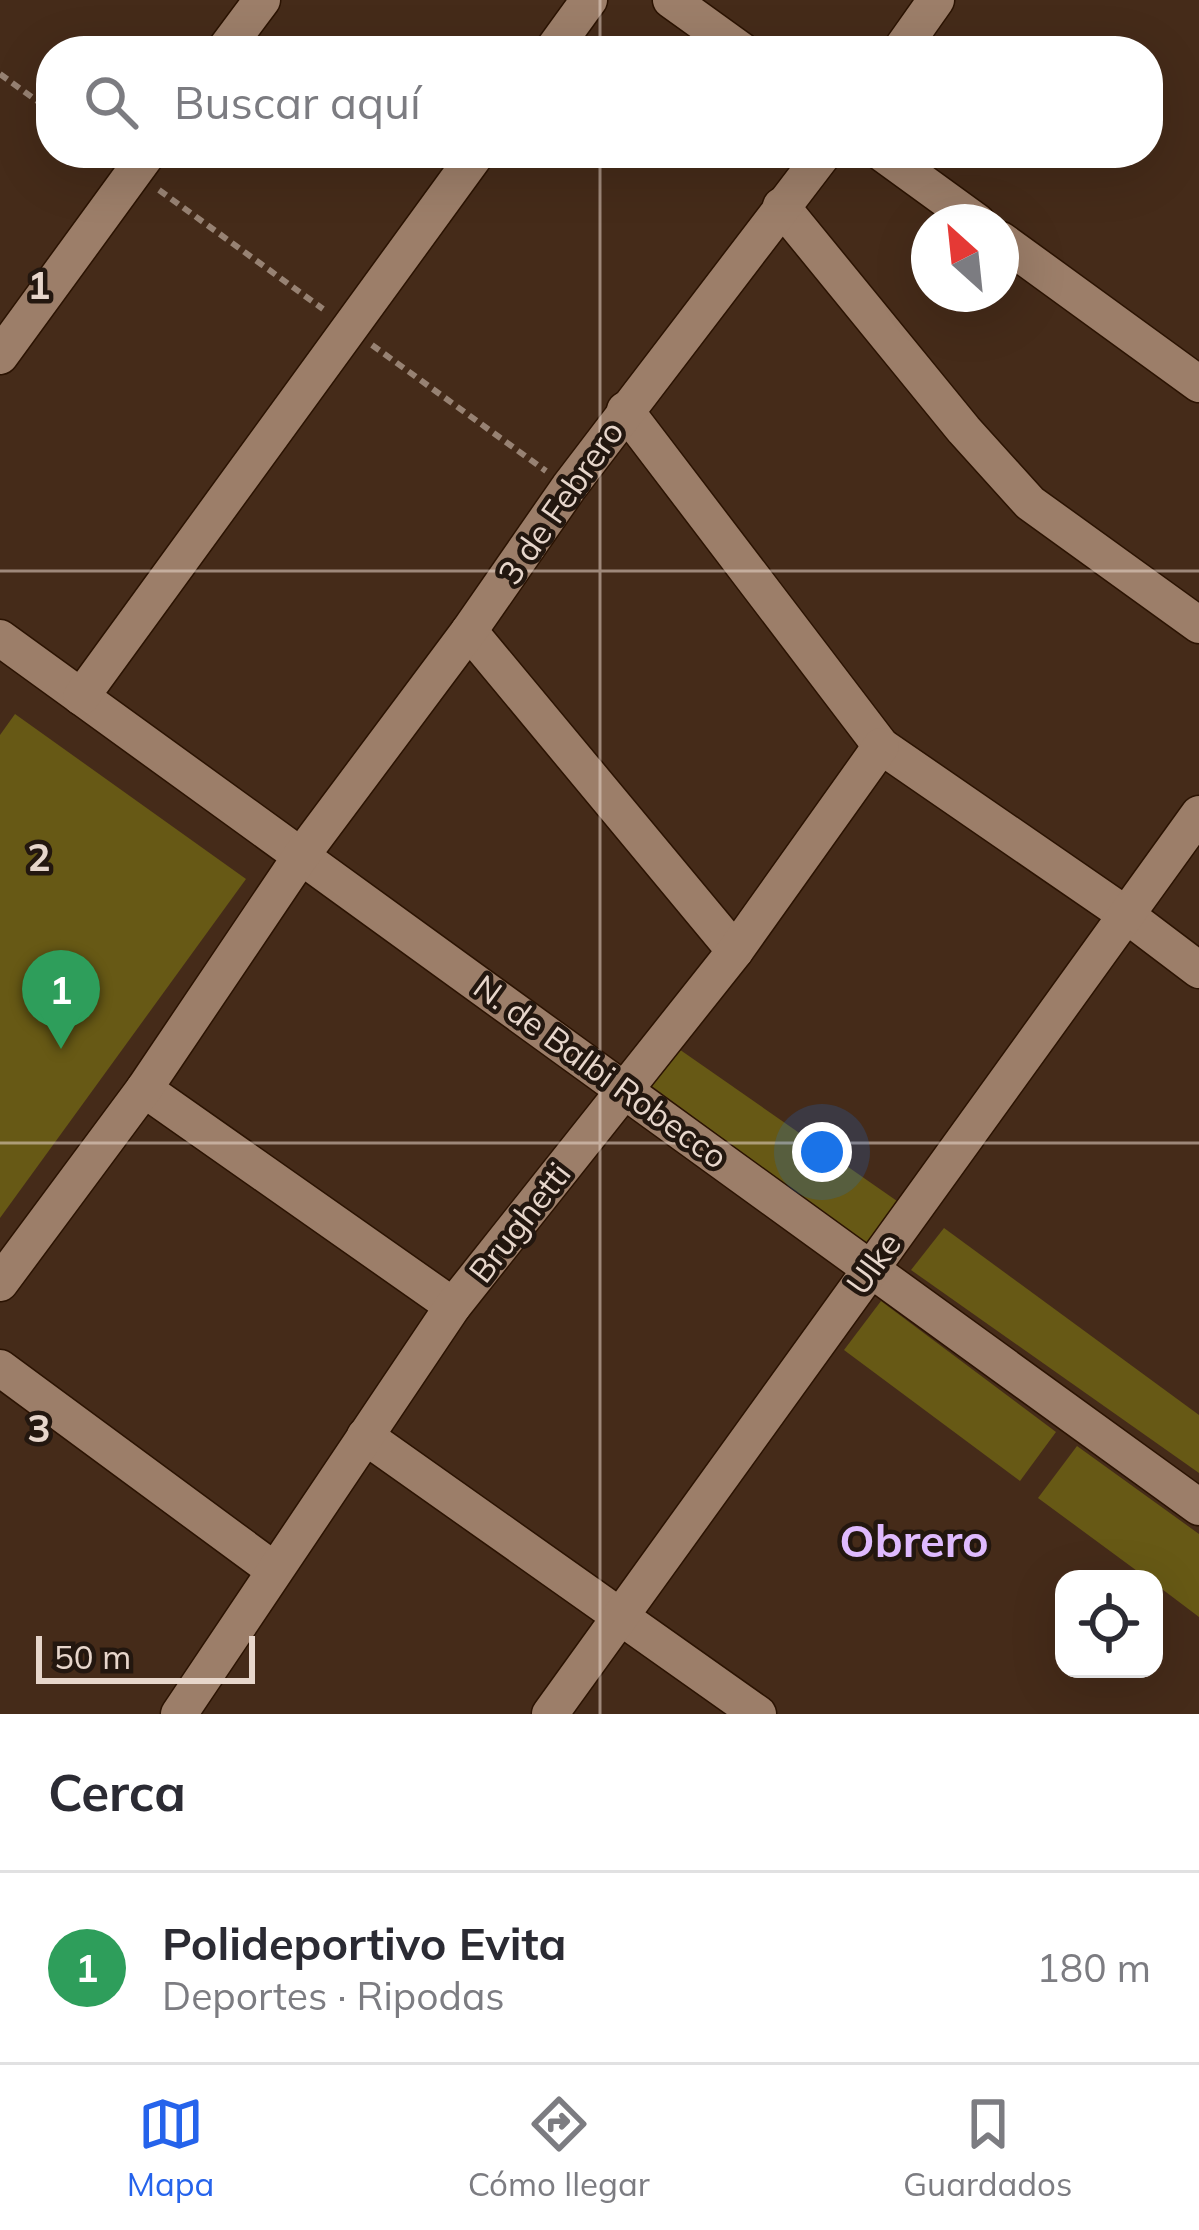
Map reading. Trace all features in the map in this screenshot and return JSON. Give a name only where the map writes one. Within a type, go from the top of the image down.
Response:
[{"type":"street","points":[[235,36],[262,0]]},
{"type":"street","points":[[563,36],[589,0]]},
{"type":"street","points":[[671,0],[721,36]]},
{"type":"street","points":[[910,36],[936,0]]},
{"type":"street","points":[[0,356],[137,168]]},
{"type":"street","points":[[81,697],[467,168]]},
{"type":"street","name":"3 de Febrero","points":[[0,1283],[144,1089],[302,856],[625,410],[812,168]]},
{"type":"street","points":[[902,168],[951,204]]},
{"type":"street","points":[[781,206],[964,430],[1030,503],[1199,625]]},
{"type":"street","points":[[1019,252],[1195,373]]},
{"type":"street","points":[[625,410],[881,746],[1199,970]]},
{"type":"street","points":[[469,631],[735,951]]},
{"type":"street","name":"N. de Balbi Robecco","points":[[4,648],[81,697],[1199,1507]]},
{"type":"street","name":"Brughetti","points":[[179,1714],[453,1306],[735,951],[881,746]]},
{"type":"street","name":"Ulke","points":[[550,1714],[1199,814]]},
{"type":"street","points":[[144,1089],[453,1306]]},
{"type":"street","points":[[0,1368],[274,1570]]},
{"type":"street","points":[[364,1436],[758,1714]]},
{"type":"path","points":[[0,74],[36,100]]},
{"type":"shaded area","points":[[15,714],[246,879],[0,1218],[0,735]]},
{"type":"shaded area","points":[[676,1047],[897,1201],[868,1245],[649,1084]]},
{"type":"shaded area","points":[[944,1228],[1199,1415],[1199,1473],[911,1270]]},
{"type":"shaded area","points":[[881,1301],[1056,1432],[1020,1481],[844,1350]]},
{"type":"shaded area","points":[[1077,1446],[1199,1534],[1199,1617],[1163,1590],[1163,1570],[1136,1570],[1038,1498]]},
{"type":"place","name":"Polideportivo Evita","points":[[61,1049]]},
{"type":"district","name":"Obrero","points":[[914,1540]]}]
